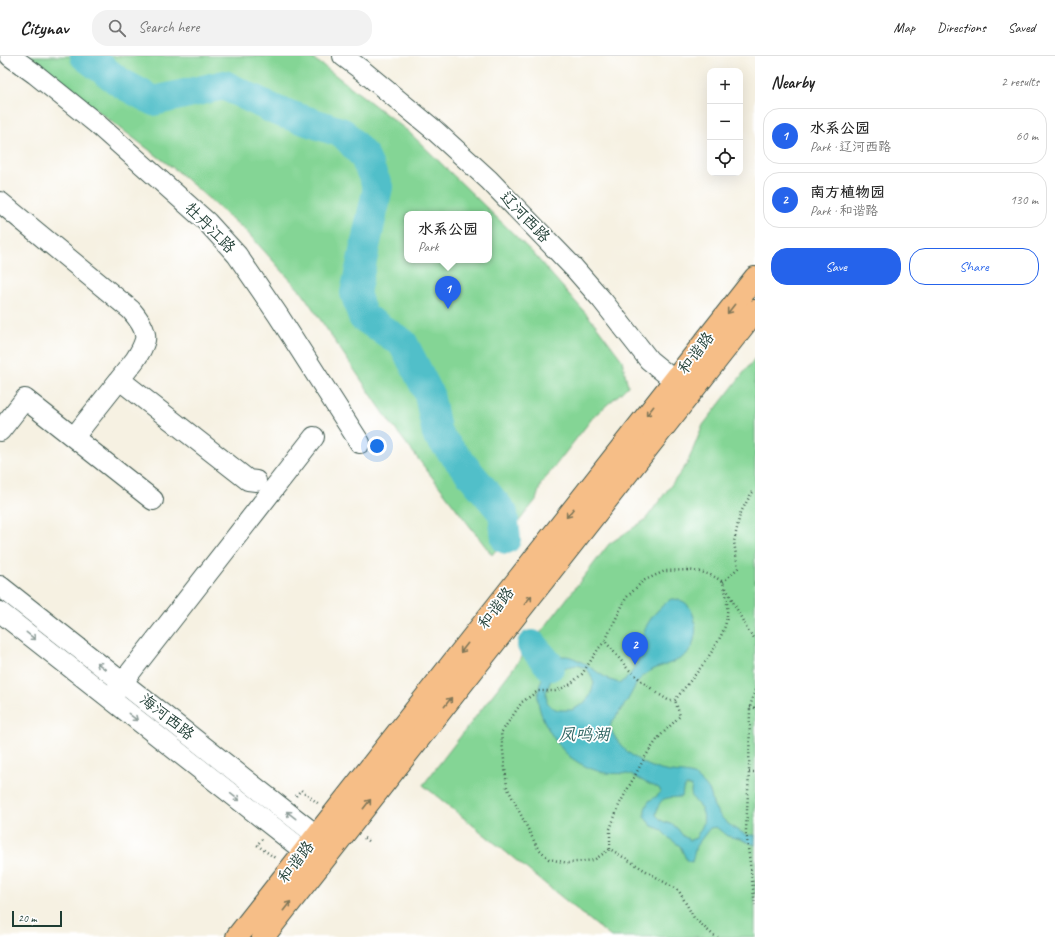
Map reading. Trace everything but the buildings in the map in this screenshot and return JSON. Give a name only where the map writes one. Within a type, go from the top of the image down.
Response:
[{"type":"main road","name":"和谐路","points":[[237,937],[319,850],[682,387],[755,278]]},
{"type":"main road","name":"和谐路","points":[[682,387],[755,312]]},
{"type":"main road","name":"和谐路","points":[[263,937],[319,850]]},
{"type":"street","name":"牡丹江路","points":[[10,56],[35,74],[97,124],[207,222],[237,255],[278,315],[360,443]]},
{"type":"street","name":"辽河西路","points":[[343,56],[433,129],[489,180],[574,268],[602,300],[649,360],[682,387]]},
{"type":"street","points":[[0,202],[130,310],[138,318],[143,328],[146,339],[135,360],[74,437]]},
{"type":"street","points":[[120,380],[248,480],[256,481]]},
{"type":"street","points":[[0,431],[25,399],[153,500]]},
{"type":"street","points":[[110,699],[314,437]]},
{"type":"street","name":"海河西路","points":[[0,586],[123,683],[319,850]]},
{"type":"street","name":"海河西路","points":[[0,612],[110,699],[319,850]]},
{"type":"path","points":[[723,582],[738,568],[734,542],[740,514],[751,494],[755,490]]},
{"type":"path","points":[[610,849],[594,860],[568,863],[549,859],[537,847],[507,787],[501,733],[522,702],[538,691],[555,691],[568,686],[582,674],[605,641],[626,598],[643,581],[665,571],[687,570],[703,572],[713,575],[723,582],[748,631],[755,639]]},
{"type":"path","points":[[675,700],[712,653],[722,632],[728,617],[727,597],[723,582]]},
{"type":"path","points":[[605,641],[627,668],[644,683],[668,700],[675,700]]},
{"type":"path","points":[[755,690],[750,707],[746,831],[755,905]]},
{"type":"path","points":[[610,849],[610,829],[618,804],[645,757],[660,736],[680,716],[675,700]]},
{"type":"path","points":[[750,707],[755,708]]},
{"type":"path","points":[[749,772],[754,772]]},
{"type":"path","points":[[610,849],[680,891],[694,918],[713,935],[718,937]]},
{"type":"green space","points":[[25,56],[309,56],[409,132],[490,211],[404,211],[404,263],[492,263],[492,213],[532,252],[595,324],[622,360],[628,386],[594,416],[541,484],[536,500],[492,555],[389,421],[303,294],[247,232],[177,171]]},
{"type":"green space","points":[[755,358],[755,937],[611,937],[423,785],[609,544],[645,520],[687,464],[703,425]]},
{"type":"water","name":"凤鸣湖","points":[[671,599],[681,600],[688,605],[691,610],[696,628],[692,648],[681,659],[654,669],[642,677],[610,726],[618,742],[640,761],[657,769],[695,776],[708,790],[717,812],[723,819],[744,834],[755,835],[755,845],[727,836],[716,827],[710,828],[696,846],[692,862],[687,861],[680,846],[660,829],[652,826],[645,818],[645,809],[649,801],[661,792],[659,788],[631,775],[597,771],[573,759],[561,748],[550,732],[539,707],[538,700],[538,692],[542,679],[551,664],[557,658],[564,656],[575,659],[610,680],[619,683],[626,679],[635,667],[647,625],[656,612]],"holes":[[[577,665],[585,668],[590,673],[594,683],[590,696],[583,704],[572,710],[558,710],[551,707],[547,702],[546,692],[552,678],[563,668]],[[686,786],[692,786],[692,796],[701,809],[704,818],[696,838],[690,840],[683,836],[673,825],[662,821],[656,815],[661,801],[667,798],[682,797],[683,790]]]},
{"type":"waterway","points":[[85,56],[121,83],[154,101],[224,85],[277,111],[343,133],[364,156],[378,187],[355,293],[363,317],[403,343],[429,394],[437,434],[503,513],[506,539]]},
{"type":"waterway","points":[[532,645],[550,666]]},
{"type":"place","name":"水系公园","points":[[448,309]]},
{"type":"place","name":"南方植物园","points":[[635,665]]}]
